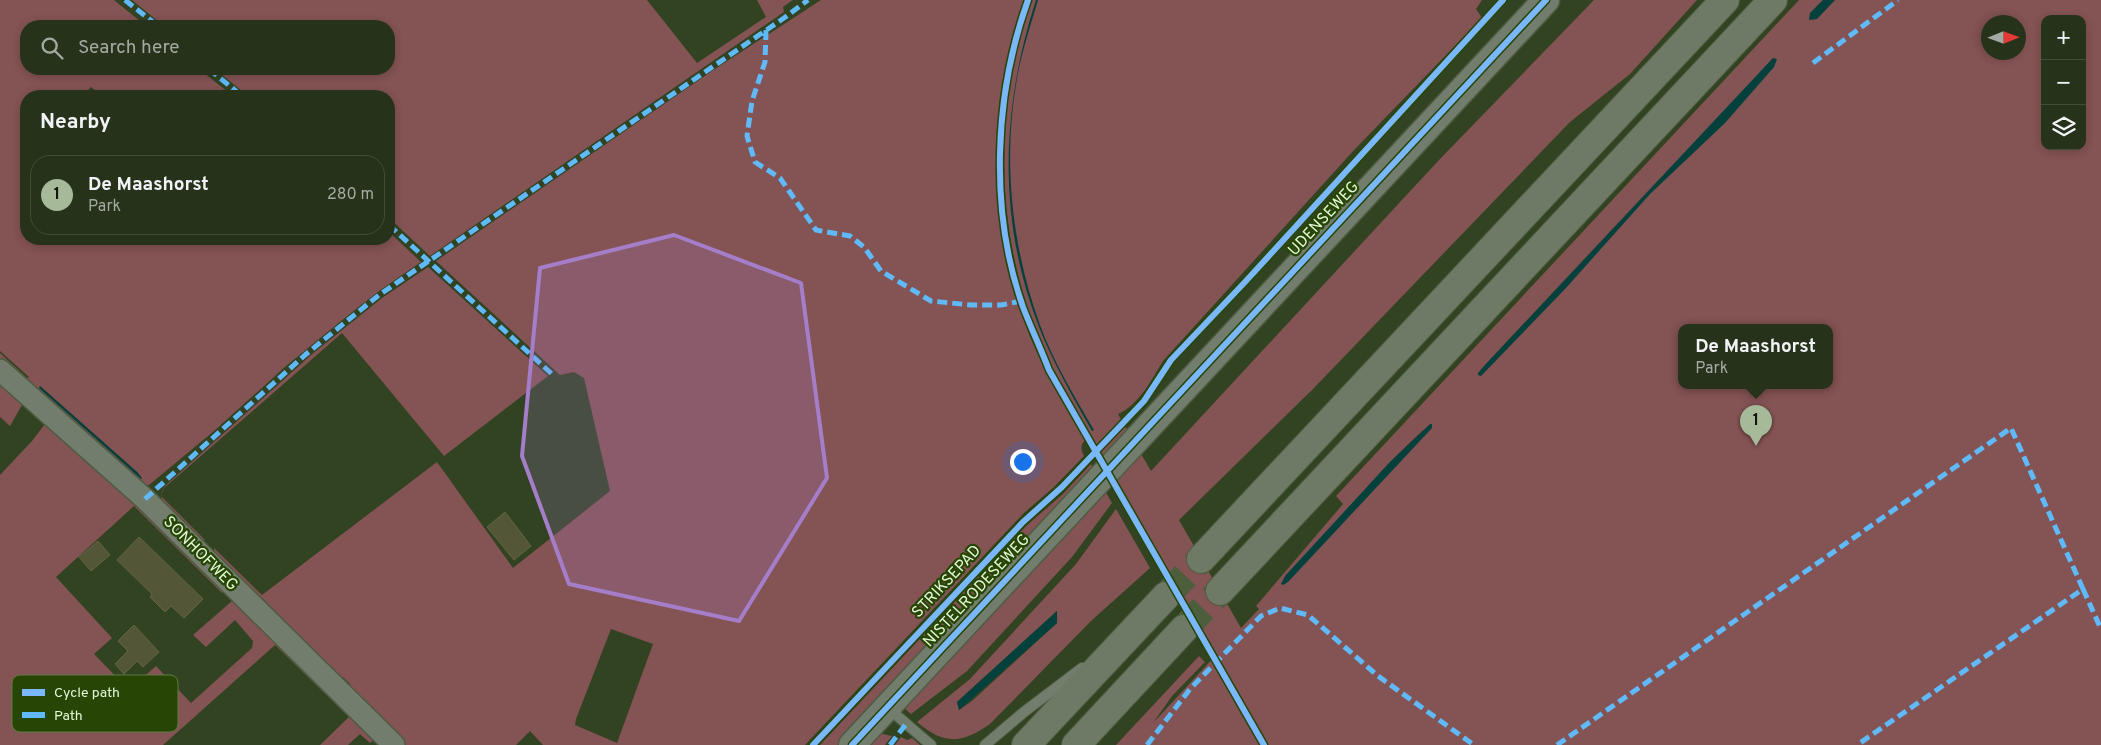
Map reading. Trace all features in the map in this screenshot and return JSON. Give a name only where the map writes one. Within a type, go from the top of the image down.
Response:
[{"type":"highway","points":[[1201,559],[1724,0]]},
{"type":"highway","points":[[1220,592],[1773,0]]},
{"type":"highway","points":[[1026,745],[1166,596]]},
{"type":"highway","points":[[1076,745],[1184,629]]},
{"type":"street","name":"UDENSEWEG","points":[[1122,456],[1546,0]]},
{"type":"street","name":"SONHOFWEG","points":[[0,370],[145,499],[394,745]]},
{"type":"street","name":"NISTELRODESEWEG","points":[[852,745],[1122,456]]},
{"type":"lane","points":[[985,745],[1024,712],[1138,626]]},
{"type":"lane","points":[[888,708],[931,745]]},
{"type":"highlighted area","points":[[674,235],[801,283],[827,478],[739,621],[569,584],[522,456],[540,268]]},
{"type":"shaded area","points":[[0,0],[114,0],[139,20],[20,20],[20,75],[207,75],[225,90],[95,90],[91,87],[88,90],[20,90],[20,245],[395,245],[395,238],[421,262],[379,291],[286,366],[214,431],[149,485],[145,486],[105,454],[0,360],[0,353],[27,378],[29,377],[0,351]],"holes":[[[41,387],[142,478],[39,388]]]},
{"type":"shaded area","points":[[132,0],[647,0],[697,63],[766,17],[757,0],[793,0],[783,7],[784,12],[430,256],[395,224],[395,90],[241,90],[222,75],[395,75],[395,20],[157,20]]},
{"type":"shaded area","points":[[821,0],[1024,0],[1011,41],[1002,83],[998,126],[997,170],[1000,214],[1007,257],[1017,299],[1037,352],[1085,440],[1082,444],[1084,456],[1054,487],[1024,513],[805,745],[543,745],[530,731],[516,745],[404,745],[348,690],[350,684],[343,677],[337,680],[215,558],[214,548],[262,595],[437,462],[513,568],[610,491],[584,378],[574,372],[560,375],[436,261],[715,69]],"holes":[[[611,629],[653,644],[617,743],[575,725]]]},
{"type":"shaded area","points":[[1031,0],[1482,0],[1476,9],[1482,18],[1355,149],[1163,361],[1139,398],[1126,410],[1118,414],[1151,471],[1439,160],[1594,0],[1697,0],[1630,74],[1570,122],[1313,389],[1179,520],[1241,628],[1259,609],[1256,606],[1343,504],[1336,496],[1799,0],[1823,0],[1811,13],[1826,0],[2101,0],[2101,745],[1116,745],[1199,656],[1205,662],[1172,696],[1153,723],[1216,655],[1070,402],[1034,325],[1019,280],[1010,234],[1005,187],[1005,140],[1009,93],[1018,46]],"holes":[[[1695,140],[1478,373],[1485,365]],[[1424,429],[1281,582],[1390,462]]]},
{"type":"shaded area","points":[[428,267],[548,376],[444,456],[342,333],[164,488],[311,355],[382,298]]},
{"type":"shaded area","points":[[0,378],[34,408],[31,412],[22,405],[10,426],[0,417]]},
{"type":"shaded area","points":[[50,422],[225,587],[222,593],[134,506],[56,577],[112,638],[94,654],[114,675],[12,675],[12,732],[178,732],[163,745],[0,745],[0,475],[45,424]]},
{"type":"shaded area","points":[[1091,464],[1095,472],[840,745],[820,745],[1026,526],[1063,494]]},
{"type":"shaded area","points":[[1104,489],[1112,503],[1072,557],[967,671],[911,714],[902,706]]},
{"type":"shaded area","points":[[162,497],[205,540],[197,540],[177,522],[166,508]]},
{"type":"shaded area","points":[[1116,509],[1150,568],[1091,621],[990,724],[980,731],[961,738],[944,738],[927,730],[917,722],[970,679],[1076,564]],"holes":[[[1057,611],[1057,623],[972,701],[959,710],[957,702]]]},
{"type":"shaded area","points":[[239,600],[378,737],[370,743],[360,734],[348,745],[320,745],[349,717],[275,645],[178,732],[178,689],[191,703],[252,648],[253,641],[235,620],[206,647],[193,635],[232,601]]},
{"type":"shaded area","points":[[156,666],[165,675],[146,675]]},
{"type":"shaded area","points":[[878,735],[892,736],[885,745],[867,745]]},
{"type":"shaded area","points":[[901,737],[907,740],[912,738],[920,745],[895,745]]},
{"type":"water","points":[[1036,0],[1038,0],[1020,64],[1013,105],[1010,169],[1016,232],[1030,295],[1040,325],[1058,365],[1094,430],[1092,431],[1057,367],[1039,327],[1025,287],[1010,205],[1009,164],[1010,123],[1016,82],[1024,41]]},
{"type":"water","points":[[1823,0],[1835,0],[1817,19],[1809,20],[1810,13]]},
{"type":"water","points":[[1773,58],[1777,59],[1774,67],[1725,123],[1650,194],[1565,289],[1481,376],[1478,375],[1485,365]]},
{"type":"water","points":[[40,386],[137,472],[142,478],[39,388]]},
{"type":"water","points":[[1432,424],[1432,428],[1288,582],[1283,585],[1281,584],[1285,576],[1390,462]]},
{"type":"water","points":[[1057,611],[1057,623],[959,710],[957,702]]},
{"type":"building","points":[[505,512],[531,546],[514,560],[487,527]]},
{"type":"building","points":[[139,537],[203,599],[184,618],[171,606],[165,612],[150,597],[152,594],[117,560]]},
{"type":"building","points":[[98,541],[110,555],[91,571],[79,557]]},
{"type":"building","points":[[134,625],[159,652],[143,667],[137,661],[124,674],[115,664],[128,651],[118,641]]},
{"type":"tunnel","points":[[1166,596],[1201,559]]},
{"type":"tunnel","points":[[1184,629],[1220,591]]},
{"type":"marked path","points":[[125,0],[150,20]]},
{"type":"marked path","points":[[145,499],[305,355],[379,295],[808,0]]},
{"type":"marked path","points":[[1813,63],[1898,0]]},
{"type":"marked path","points":[[766,30],[765,62],[752,101],[747,136],[755,162],[780,178],[816,230],[850,236],[864,247],[881,271],[931,301],[971,305],[1001,305],[1022,301]]},
{"type":"marked path","points":[[216,75],[235,90]]},
{"type":"marked path","points":[[395,230],[553,375]]},
{"type":"marked path","points":[[1557,745],[2011,428],[2083,589],[1857,745]]},
{"type":"marked path","points":[[2083,589],[2101,629]]},
{"type":"marked path","points":[[1147,745],[1190,689],[1261,616],[1280,608],[1308,615],[1378,676],[1474,745]]},
{"type":"marked path","points":[[890,745],[906,724]]},
{"type":"cycle path","points":[[1028,0],[1008,75],[1000,153],[1001,193],[1005,232],[1012,270],[1023,307],[1049,370],[1264,745]]},
{"type":"cycle path","name":"STRIKSEPAD","points":[[813,745],[1023,522],[1062,487],[1144,401],[1171,360],[1245,282],[1503,0]]},
{"type":"cycle path","points":[[852,745],[1546,0]]},
{"type":"place","name":"De Maashorst","points":[[1756,446]]}]
